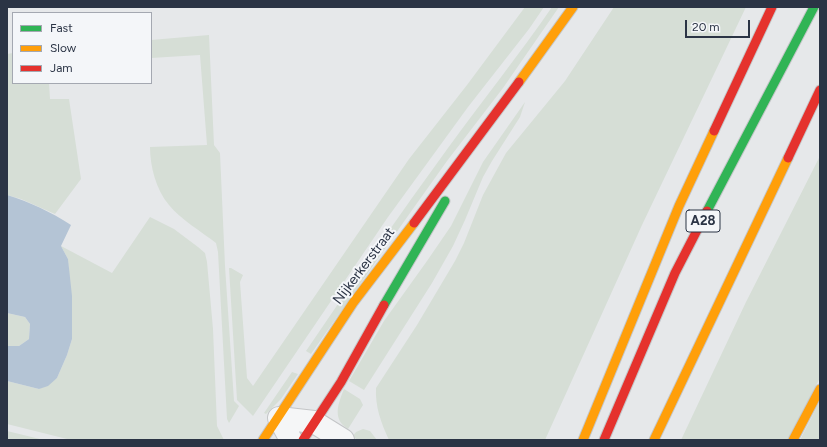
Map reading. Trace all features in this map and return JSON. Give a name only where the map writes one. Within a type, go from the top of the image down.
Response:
[{"type":"main road","name":"Nijkerkerstraat","points":[[263,440],[279,418],[312,364],[353,303],[496,115],[573,7]]},
{"type":"main road","name":"A28","points":[[583,440],[679,206],[772,7]]},
{"type":"main road","name":"A28","points":[[604,440],[675,273],[814,7]]},
{"type":"main road","points":[[654,440],[820,90]]},
{"type":"main road","name":"Nijkerkerstraat","points":[[460,176],[496,115]]},
{"type":"main road","points":[[303,440],[341,382],[448,196]]},
{"type":"main road","points":[[793,440],[820,389]]},
{"type":"street","points":[[279,418],[314,422],[343,440]]},
{"type":"street","points":[[279,418],[291,440]]},
{"type":"shaded area","points":[[525,7],[544,7],[529,29],[468,107],[388,217],[253,416],[237,400],[229,268],[243,275],[240,282],[247,378],[253,386],[409,159],[467,85]]},
{"type":"shaded area","points":[[552,7],[559,7],[503,88],[447,161],[311,354],[306,351],[412,198]]},
{"type":"shaded area","points":[[614,7],[746,7],[642,225],[545,440],[389,440],[379,414],[376,401],[376,388],[417,325],[455,261],[464,243],[483,195],[506,153],[565,81]]},
{"type":"shaded area","points":[[209,35],[214,145],[220,153],[225,266],[234,401],[239,406],[229,423],[227,419],[218,252],[216,243],[179,215],[164,199],[157,185],[150,154],[150,147],[207,145],[200,55],[152,58],[152,40]]},
{"type":"shaded area","points":[[12,53],[12,84],[49,84],[50,99],[69,99],[81,179],[55,214],[21,199],[7,195],[7,54]]},
{"type":"shaded area","points":[[525,102],[520,117],[483,177],[453,246],[432,283],[364,390],[349,381],[384,321],[451,226],[483,162]]},
{"type":"shaded area","points":[[820,156],[820,378],[787,440],[681,440],[746,302]]},
{"type":"shaded area","points":[[150,217],[174,229],[205,253],[213,329],[217,426],[224,440],[71,440],[7,424],[7,381],[39,389],[57,378],[72,339],[68,259],[61,246],[112,273]]},
{"type":"shaded area","points":[[7,313],[25,317],[30,324],[29,339],[19,346],[7,346]]},
{"type":"shaded area","points":[[292,372],[298,374],[281,399],[266,414],[264,413]]},
{"type":"shaded area","points":[[344,389],[360,399],[363,405],[348,429],[343,425],[338,416],[338,406]]},
{"type":"shaded area","points":[[820,401],[820,440],[800,440]]},
{"type":"shaded area","points":[[363,429],[370,431],[377,440],[357,440],[353,436],[356,432]]},
{"type":"shaded area","points":[[7,431],[44,440],[7,440]]},
{"type":"water","points":[[7,195],[40,208],[71,225],[61,246],[68,259],[72,296],[72,339],[57,378],[48,386],[39,389],[7,381],[7,346],[19,346],[29,339],[30,324],[25,317],[7,313]]},
{"type":"traffic: fast","points":[[707,211],[814,7]]},
{"type":"traffic: fast","points":[[384,305],[445,201]]},
{"type":"traffic: slow","points":[[519,82],[573,7]]},
{"type":"traffic: slow","points":[[583,440],[679,206],[714,131]]},
{"type":"traffic: slow","points":[[654,440],[788,158]]},
{"type":"traffic: slow","points":[[263,440],[353,303],[414,223]]},
{"type":"traffic: slow","points":[[793,440],[820,389]]},
{"type":"traffic: jam","points":[[714,131],[772,7]]},
{"type":"traffic: jam","points":[[414,223],[519,82]]},
{"type":"traffic: jam","points":[[788,158],[820,90]]},
{"type":"traffic: jam","points":[[604,440],[675,273],[707,211]]},
{"type":"traffic: jam","points":[[303,440],[341,382],[384,305]]}]
